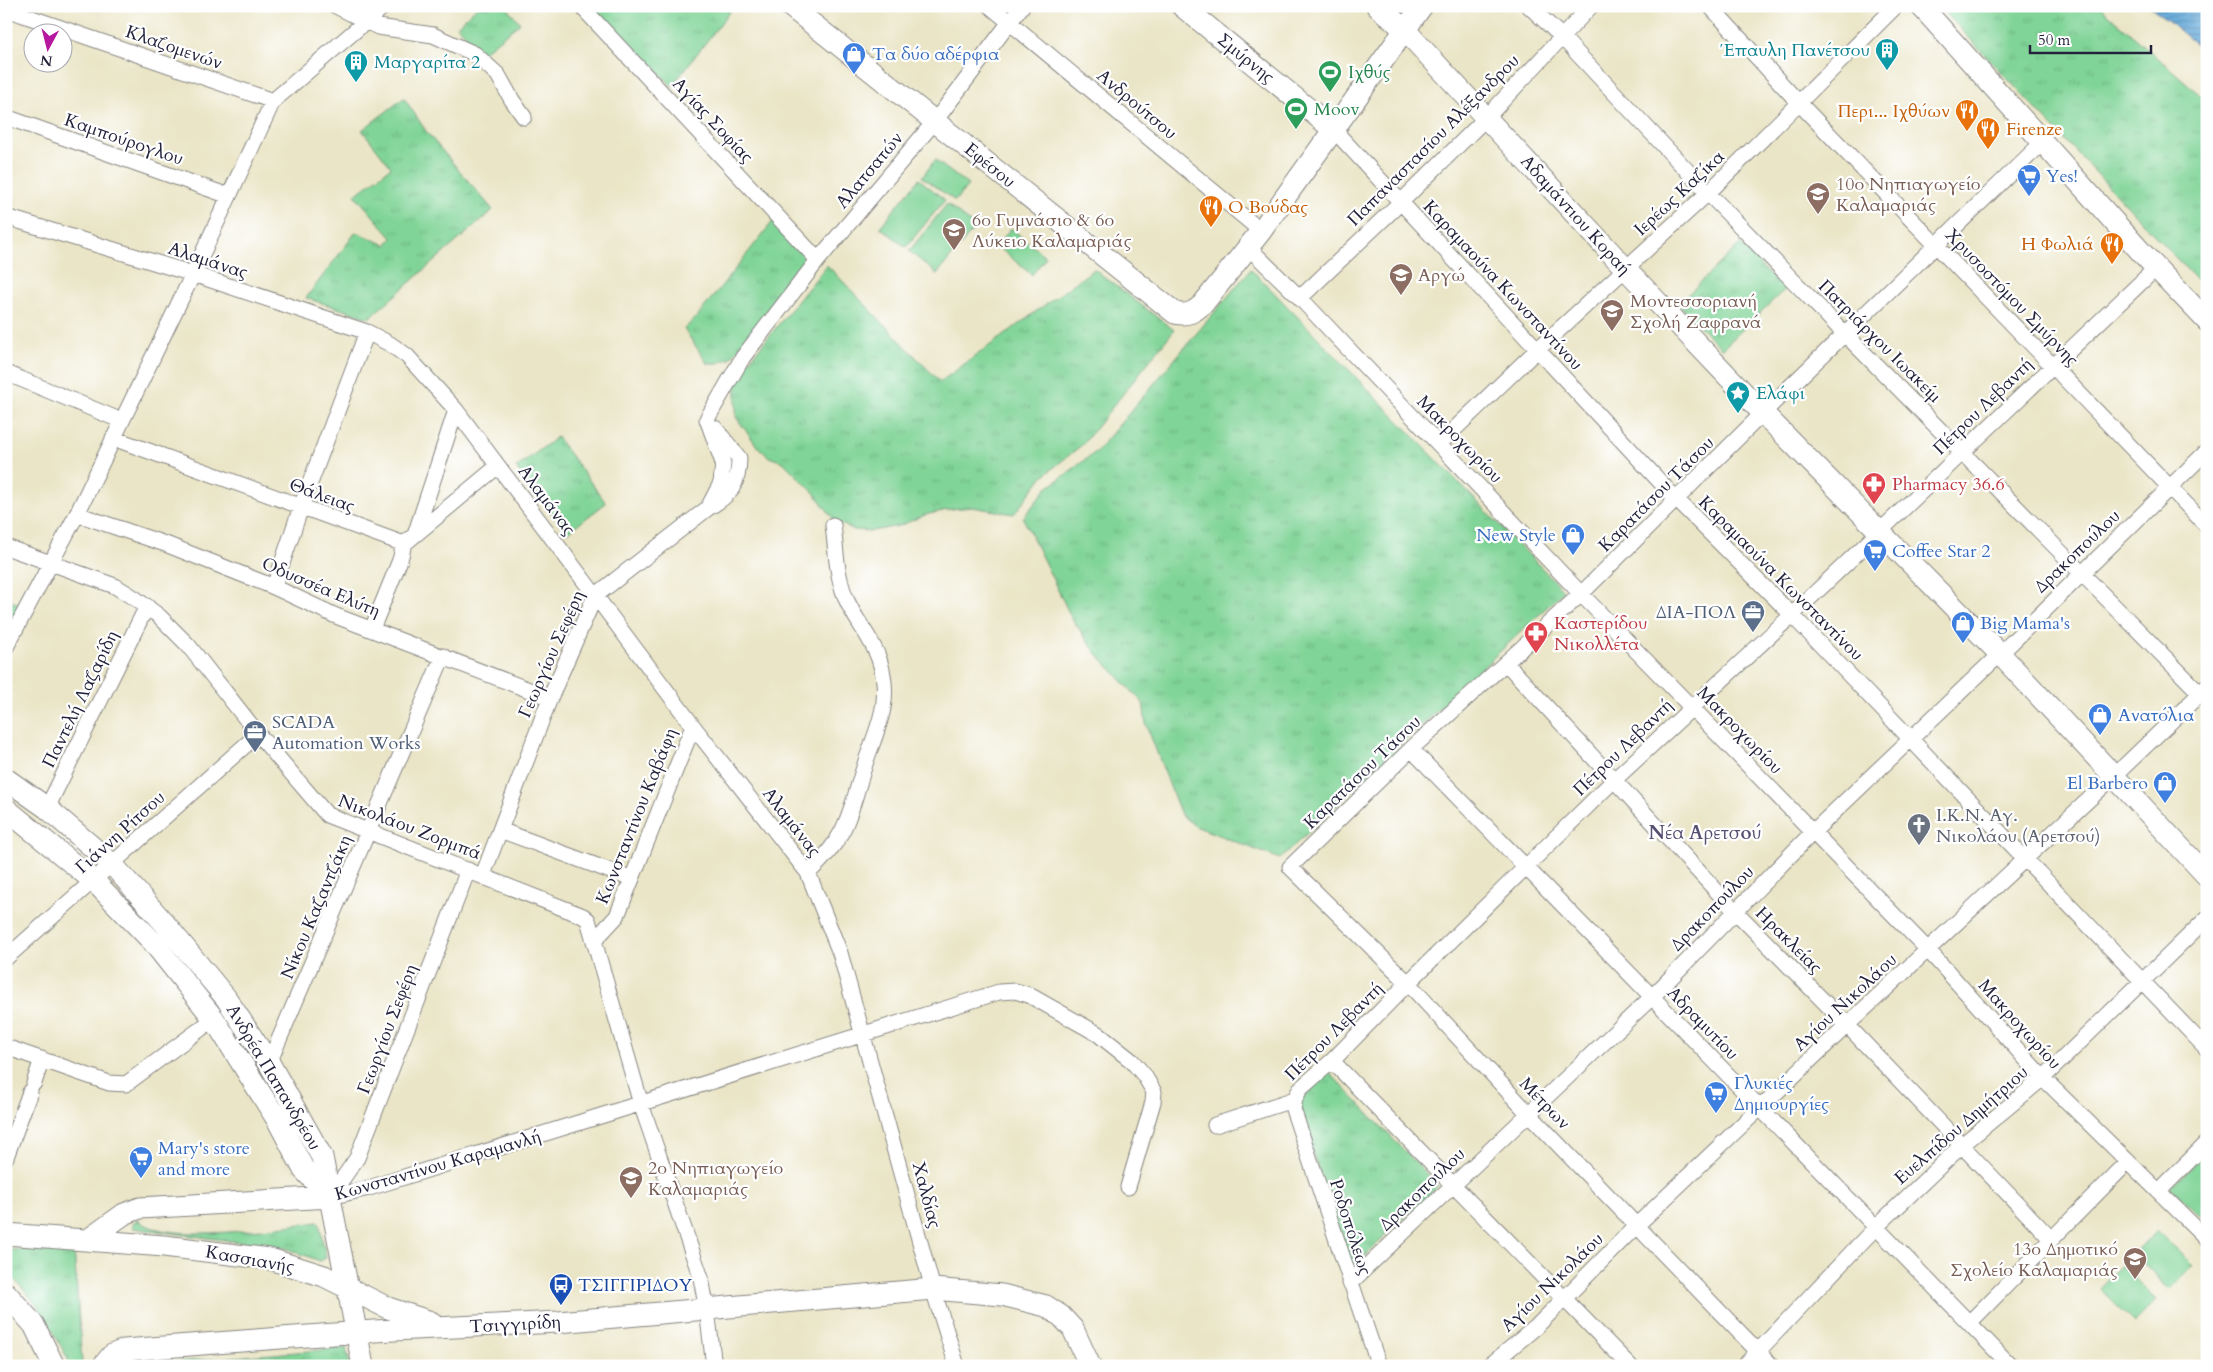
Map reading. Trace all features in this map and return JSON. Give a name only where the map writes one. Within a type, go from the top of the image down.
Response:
[{"type":"main road","name":"Εφέσου","points":[[790,6],[1175,313],[1186,314],[1194,312],[1254,239]]},
{"type":"main road","name":"Σμύρνης","points":[[1182,6],[1333,129]]},
{"type":"main road","name":"Αδαμάντιου Κοραή","points":[[1377,6],[1404,29],[1625,268],[1763,413],[2000,654],[2207,876]]},
{"type":"main road","points":[[1254,239],[1422,6]]},
{"type":"main road","points":[[1920,6],[2156,268],[2207,321]]},
{"type":"main road","name":"Ανδρέα Παπανδρέου","points":[[6,779],[47,808],[112,864],[166,925],[226,998],[269,1063],[322,1157],[330,1197]]},
{"type":"main road","name":"Ανδρέα Παπανδρέου","points":[[6,809],[94,881],[153,942],[214,1019],[278,1121],[304,1170],[330,1197]]},
{"type":"main road","points":[[330,1197],[363,1366]]},
{"type":"main road","name":"Κωνσταντίνου Καραμανλή","points":[[89,1239],[124,1214],[140,1208],[330,1197]]},
{"type":"main road","points":[[6,1234],[89,1239]]},
{"type":"main road","name":"Κασσιανής","points":[[89,1239],[270,1259],[312,1271],[404,1314],[435,1323],[461,1326]]},
{"type":"main road","name":"Τσιγγιρίδη","points":[[103,1366],[112,1355],[124,1350],[356,1332],[558,1322],[708,1310],[822,1297],[933,1289],[1002,1295],[1046,1306],[1061,1316],[1073,1329],[1090,1366]]},
{"type":"main road","points":[[6,1293],[16,1302],[34,1325],[54,1366]]},
{"type":"street","points":[[336,6],[378,26],[433,35],[475,54],[498,75],[524,117]]},
{"type":"street","points":[[6,647],[52,563],[122,422],[273,100],[384,6]]},
{"type":"street","name":"Αγίας Σοφίας","points":[[582,6],[818,260]]},
{"type":"street","name":"Ανδρούτσου","points":[[990,6],[1254,239]]},
{"type":"street","name":"Αλατσατών","points":[[707,419],[742,357],[818,260],[935,121],[1022,6]]},
{"type":"street","name":"Πατριάρχου Ιωακείμ","points":[[1529,6],[1561,36],[1708,193],[1845,334],[2204,693]]},
{"type":"street","name":"Παπαναστασίου Αλέξανδρου","points":[[1300,298],[1401,202],[1486,117],[1591,6]]},
{"type":"street","name":"Χρυσοστόμου Σμύρνης","points":[[1710,6],[1799,103],[2053,364],[2207,526]]},
{"type":"street","name":"Ιερέως Καζίκα","points":[[1439,444],[1537,350],[1708,193],[1896,6]]},
{"type":"street","name":"Κλαζομενών","points":[[6,8],[273,100]]},
{"type":"street","name":"Καμπούρογλου","points":[[6,117],[229,196]]},
{"type":"street","name":"Καραμαούνα Κωνσταντίνου","points":[[1333,129],[1678,500],[1911,738],[2024,860],[2207,1049]]},
{"type":"street","name":"Καρατάσου Τάσου","points":[[1290,867],[1410,749],[1582,594],[1763,413],[2043,142]]},
{"type":"street","name":"Αλαμάνας","points":[[6,217],[193,274],[367,332],[390,344],[407,356],[456,410],[693,726],[808,873],[840,953],[863,1034]]},
{"type":"street","name":"Μακροχωρίου","points":[[1254,239],[1300,298],[1582,594],[1928,950],[2043,1078],[2207,1239]]},
{"type":"street","name":"Πέτρου Λεβαντή","points":[[1214,1125],[1295,1099],[1300,1090],[1332,1061],[1408,983],[1613,781],[1792,615],[2053,364],[2156,268]]},
{"type":"street","points":[[274,587],[301,507],[367,332]]},
{"type":"street","points":[[6,373],[122,422]]},
{"type":"street","points":[[372,629],[410,540],[456,410]]},
{"type":"street","name":"Γεωργίου Σεφέρη","points":[[330,1197],[357,1158],[475,872],[500,830],[550,698],[595,596],[708,508],[724,499],[734,486],[739,473],[739,458],[707,419]]},
{"type":"street","name":"Θάλειας","points":[[114,438],[301,507],[410,540]]},
{"type":"street","name":"Δρακοπούλου","points":[[1350,1283],[1652,997],[1813,832],[2000,654],[2081,572],[2207,451]]},
{"type":"street","points":[[410,540],[498,466]]},
{"type":"street","name":"Οδυσσέα Ελύτη","points":[[77,514],[168,546],[274,587],[336,616],[550,698]]},
{"type":"street","points":[[808,873],[826,857],[847,823],[867,759],[882,720],[886,702],[879,658],[844,595],[837,562],[833,524]]},
{"type":"street","name":"Νικολάου Ζορμπά","points":[[6,547],[115,586],[147,606],[188,645],[322,812],[475,872],[583,916],[588,920],[640,1104],[697,1263],[708,1310],[714,1366]]},
{"type":"street","name":"Παντελή Λαζαρίδη","points":[[47,808],[147,606]]},
{"type":"street","name":"Νίκου Καζαντζάκη","points":[[269,1063],[443,656]]},
{"type":"street","name":"Ηρακλείας","points":[[1506,662],[1613,781],[1735,911],[1847,1025],[2051,1240]]},
{"type":"street","name":"Αγίου Νικολάου","points":[[1489,1366],[1536,1327],[1638,1225],[1847,1025],[2204,693]]},
{"type":"street","name":"Κωνσταντίνου Καβάφη","points":[[594,941],[617,916],[693,726]]},
{"type":"street","name":"Γιάννη Ρίτσου","points":[[6,958],[258,734]]},
{"type":"street","name":"Αδραμυτίου","points":[[1410,749],[2011,1366]]},
{"type":"street","points":[[500,830],[632,879]]},
{"type":"street","name":"Μέτρων","points":[[1290,867],[1408,983],[1528,1113],[1772,1366]]},
{"type":"street","name":"Ευελπίδου Δημήτριου","points":[[1744,1366],[1876,1227],[1962,1145],[2043,1078],[2207,918]]},
{"type":"street","name":"Κωνσταντίνου Καραμανλή","points":[[330,1197],[369,1188],[999,992],[1015,991],[1029,995],[1098,1034],[1132,1061],[1150,1083],[1154,1092],[1154,1102],[1128,1187]]},
{"type":"street","points":[[6,1047],[119,1085],[126,1084],[214,1019]]},
{"type":"street","name":"Χαλδίας","points":[[863,1034],[933,1289],[957,1366]]},
{"type":"street","points":[[6,1156],[42,1059]]},
{"type":"street","points":[[1332,1061],[1452,1186],[1565,1298],[1630,1366]]},
{"type":"street","name":"Ροδοπόλεως","points":[[1295,1099],[1293,1109],[1379,1366]]},
{"type":"street","points":[[2164,1186],[2207,1143]]},
{"type":"street","points":[[1975,1316],[2120,1170]]},
{"type":"green space","points":[[478,6],[506,6],[520,23],[482,53],[457,26]]},
{"type":"green space","points":[[592,6],[734,6],[672,86]]},
{"type":"green space","points":[[1939,6],[2099,6],[2207,101],[2207,291]]},
{"type":"green space","points":[[404,98],[428,134],[493,210],[369,318],[306,298],[356,232],[386,245],[392,238],[355,195],[391,167],[362,130]]},
{"type":"green space","points":[[935,160],[968,185],[955,201],[922,177]]},
{"type":"green space","points":[[919,179],[945,200],[906,247],[880,227]]},
{"type":"green space","points":[[947,204],[975,227],[937,274],[909,251]]},
{"type":"green space","points":[[774,220],[809,260],[730,359],[718,363],[707,363],[684,329],[696,318]]},
{"type":"green space","points":[[1011,228],[1046,257],[1032,275],[997,246]]},
{"type":"green space","points":[[1740,244],[1784,290],[1722,349],[1678,304]]},
{"type":"green space","points":[[827,265],[940,382],[1094,269],[1174,330],[1083,444],[1042,477],[1014,514],[972,507],[951,509],[925,515],[899,526],[872,531],[854,530],[835,521],[816,495],[783,462],[769,457],[757,446],[736,417],[736,377]]},
{"type":"green space","points":[[1251,269],[1564,591],[1280,859],[1195,826],[1181,815],[1146,724],[1143,703],[1097,654],[1072,619],[1023,518],[1046,489],[1097,451]]},
{"type":"green space","points":[[557,437],[606,503],[567,533],[516,468]]},
{"type":"green space","points":[[6,599],[21,605],[6,634]]},
{"type":"green space","points":[[1328,1071],[1438,1186],[1351,1269],[1298,1109],[1299,1100]]},
{"type":"green space","points":[[2207,1152],[2207,1222],[2171,1187]]},
{"type":"green space","points":[[137,1220],[153,1228],[173,1232],[198,1233],[252,1230],[319,1222],[326,1258],[320,1261],[285,1248],[133,1228],[133,1223]]},
{"type":"green space","points":[[2157,1231],[2193,1266],[2170,1289],[2134,1254]]},
{"type":"green space","points":[[74,1248],[82,1363],[80,1366],[71,1366],[58,1340],[35,1304],[6,1272],[6,1250]]},
{"type":"green space","points":[[2121,1265],[2157,1300],[2134,1323],[2099,1288]]},
{"type":"green space","points":[[346,1348],[350,1366],[125,1366]]},
{"type":"water","points":[[2150,6],[2207,6],[2207,53]]},
{"type":"place","name":"Έπαυλη Πανέτσου","points":[[1887,71]]},
{"type":"place","name":"Τα δύο αδέρφια","points":[[854,75]]},
{"type":"place","name":"Μαργαρίτα 2","points":[[356,83]]},
{"type":"place","name":"Ιχθύς","points":[[1330,93]]},
{"type":"place","name":"Moov","points":[[1296,130]]},
{"type":"place","name":"Περι... Ιχθύων","points":[[1967,132]]},
{"type":"place","name":"Firenze","points":[[1988,150]]},
{"type":"place","name":"Yes!","points":[[2029,197]]},
{"type":"place","name":"10ο Νηπιαγωγείο Καλαμαριάς","points":[[1818,215]]},
{"type":"place","name":"Ο Βούδας","points":[[1211,228]]},
{"type":"place","name":"6ο Γυμνάσιο & 6ο Λύκειο Καλαμαριάς","points":[[954,251]]},
{"type":"place","name":"Η Φωλιά","points":[[2112,265]]},
{"type":"place","name":"Αργώ","points":[[1401,296]]},
{"type":"place","name":"Μοντεσσοριανή Σχολή Ζαφρανά","points":[[1612,332]]},
{"type":"place","name":"Ελάφι","points":[[1738,414]]},
{"type":"place","name":"Pharmacy 36.6","points":[[1874,505]]},
{"type":"place","name":"New Style","points":[[1573,556]]},
{"type":"place","name":"Coffee Star 2","points":[[1875,572]]},
{"type":"place","name":"ΔΙΑ-ΠΟΛ","points":[[1753,633]]},
{"type":"place","name":"Big Mama's","points":[[1963,644]]},
{"type":"place","name":"Καστερίδου Νικολλέτα","points":[[1536,654]]},
{"type":"place","name":"Ανατόλια","points":[[2100,736]]},
{"type":"place","name":"SCADA Automation Works","points":[[255,753]]},
{"type":"place","name":"El Barbero","points":[[2165,804]]},
{"type":"place","name":"Ι.Κ.Ν. Αγ. Νικολάου (Αρετσού)","points":[[1919,846]]},
{"type":"place","name":"Γλυκιές Δημιουργίες","points":[[1716,1114]]},
{"type":"place","name":"Mary's store and more","points":[[141,1179]]},
{"type":"place","name":"2ο Νηπιαγωγείο Καλαμαριάς","points":[[631,1199]]},
{"type":"place","name":"13ο Δημοτικό Σχολείο Καλαμαριάς","points":[[2135,1280]]},
{"type":"place","name":"ΤΣΙΓΓΙΡΙΔΟΥ","points":[[561,1306]]},
{"type":"district","name":"Νέα Αρετσού","points":[[1705,832]]}]
